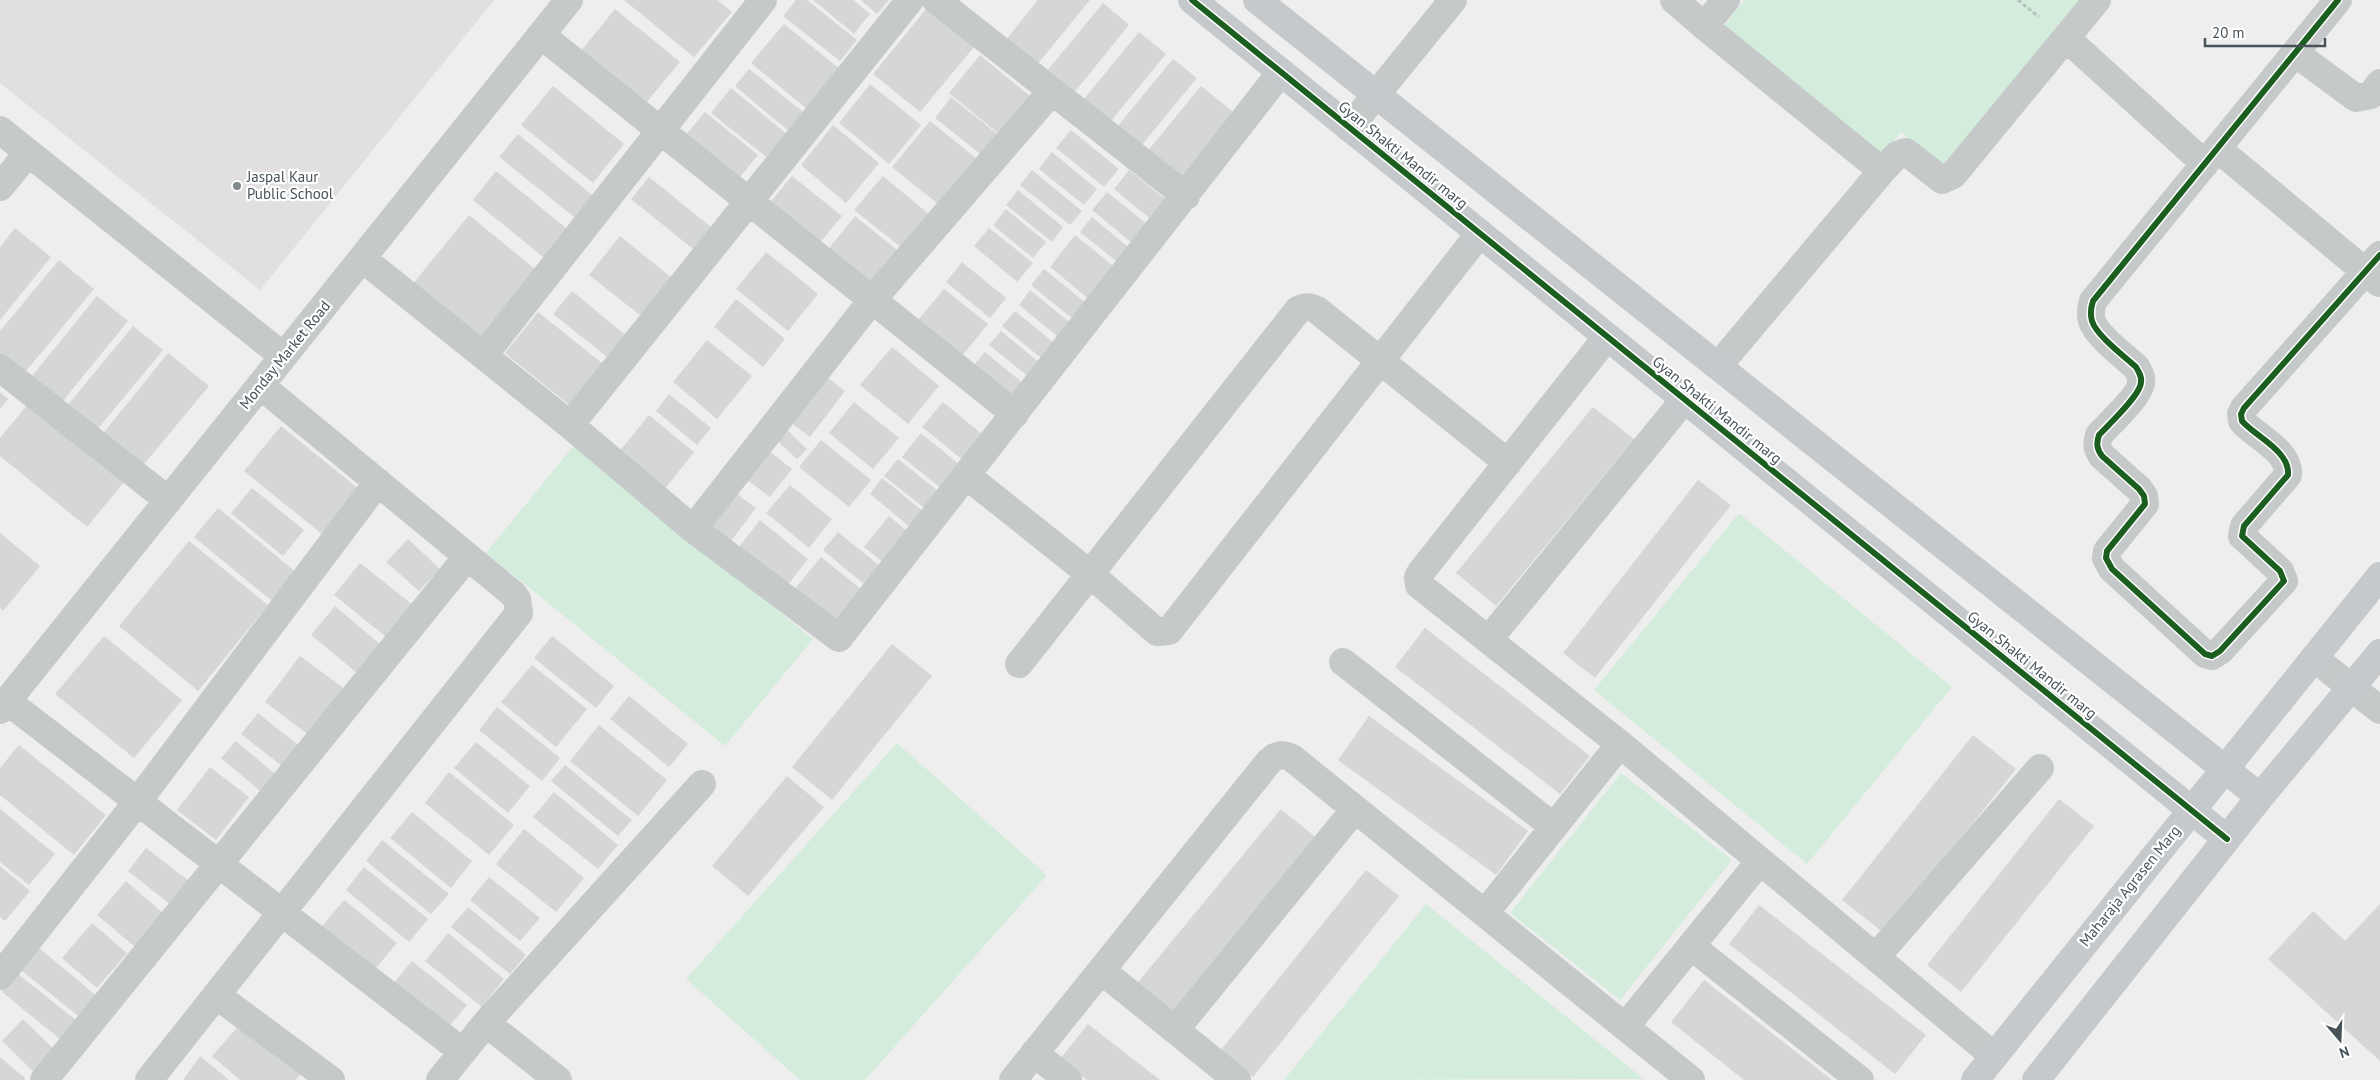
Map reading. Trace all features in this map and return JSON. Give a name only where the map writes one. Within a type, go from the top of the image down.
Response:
[{"type":"street","name":"Monday Market Road","points":[[4,705],[569,0]]},
{"type":"street","points":[[484,355],[763,0]]},
{"type":"street","points":[[570,424],[910,0]]},
{"type":"street","points":[[936,0],[1186,196]]},
{"type":"street","name":"Gyan Shakti Mandir marg","points":[[1192,0],[2226,839]]},
{"type":"street","name":"Gyan Shakti Mandir marg","points":[[1257,0],[2260,798]]},
{"type":"street","points":[[1349,128],[1453,0]]},
{"type":"street","points":[[1674,0],[1882,171]]},
{"type":"street","points":[[1704,26],[1726,0]]},
{"type":"street","points":[[1718,366],[1882,171],[1897,156],[1906,152],[1942,180],[1953,175],[2098,0]]},
{"type":"street","points":[[2066,38],[2211,156],[2375,270],[2244,408],[2241,414],[2242,421],[2284,457],[2289,467],[2288,475],[2244,526],[2242,536],[2280,571],[2284,581],[2220,652],[2212,656],[2205,654],[2112,569],[2106,558],[2107,550],[2145,504],[2144,496],[2139,489],[2102,456],[2096,443],[2098,435],[2137,393],[2142,384],[2136,367],[2097,331],[2092,322],[2091,310],[2093,301],[2211,156],[2295,53],[2338,0]]},
{"type":"street","points":[[541,35],[1015,414]]},
{"type":"street","points":[[2295,53],[2356,98],[2371,95],[2380,83]]},
{"type":"street","points":[[363,259],[570,424],[693,530],[839,638],[1281,72]]},
{"type":"street","points":[[693,530],[872,300],[1052,91]]},
{"type":"street","points":[[0,130],[283,356]]},
{"type":"street","points":[[0,187],[28,153]]},
{"type":"street","points":[[966,476],[1090,574],[1157,632],[1169,631],[1480,233]]},
{"type":"street","points":[[1019,664],[1298,310],[1311,307],[1317,310],[1508,463]]},
{"type":"street","points":[[1607,337],[1418,578],[1422,589],[1489,639],[1620,744],[1994,1056]]},
{"type":"street","points":[[0,368],[168,500]]},
{"type":"street","points":[[149,1080],[519,613],[517,599],[514,594],[260,385]]},
{"type":"street","points":[[1489,639],[1684,400]]},
{"type":"street","points":[[0,976],[138,802],[378,482]]},
{"type":"street","points":[[44,1080],[467,557]]},
{"type":"street","name":"Maharaja Agrasen Marg","points":[[1975,1080],[2190,810],[2380,576]]},
{"type":"street","points":[[2036,1080],[2226,839],[2380,652]]},
{"type":"street","points":[[2314,658],[2380,710]]},
{"type":"street","points":[[1343,662],[1554,827]]},
{"type":"street","points":[[4,705],[138,802],[463,1052]]},
{"type":"street","points":[[1485,913],[1620,744]]},
{"type":"street","points":[[1013,1080],[1274,756],[1284,754],[1292,758],[1691,1080]]},
{"type":"street","points":[[1876,957],[2040,768]]},
{"type":"street","points":[[440,1080],[486,1023],[702,784]]},
{"type":"street","points":[[1175,1030],[1355,809]]},
{"type":"street","points":[[1625,1027],[1760,861]]},
{"type":"street","points":[[1691,946],[1860,1080]]},
{"type":"street","points":[[1102,971],[1237,1080]]},
{"type":"street","points":[[216,995],[331,1080]]},
{"type":"street","points":[[486,1023],[558,1080]]},
{"type":"street","points":[[1034,1053],[1068,1080]]},
{"type":"shaded area","name":"Jaspal Kaur Public School","points":[[0,0],[494,0],[260,290],[0,83]]},
{"type":"green space","points":[[1745,0],[2081,0],[1944,167],[1901,132],[1883,156],[1723,26]]},
{"type":"green space","points":[[574,445],[813,639],[725,746],[486,553]]},
{"type":"green space","points":[[1739,513],[1952,687],[1807,864],[1594,690]]},
{"type":"green space","points":[[897,743],[1047,875],[865,1080],[800,1080],[686,979]]},
{"type":"green space","points":[[1621,773],[1732,860],[1620,1000],[1510,913]]},
{"type":"green space","points":[[1426,904],[1644,1079],[1284,1080]]},
{"type":"building","points":[[624,0],[717,0],[732,12],[694,57]]},
{"type":"building","points":[[796,0],[807,0],[857,40],[840,61],[783,16]]},
{"type":"building","points":[[813,0],[853,0],[870,14],[854,34]]},
{"type":"building","points":[[861,0],[889,0],[877,14]]},
{"type":"building","points":[[1038,0],[1090,0],[1036,66],[1005,41]]},
{"type":"building","points":[[1103,3],[1129,25],[1073,94],[1046,72]]},
{"type":"building","points":[[615,9],[680,62],[645,104],[580,52]]},
{"type":"building","points":[[926,9],[974,47],[920,112],[873,74]]},
{"type":"building","points":[[784,24],[840,69],[807,109],[751,63]]},
{"type":"building","points":[[1139,32],[1166,54],[1111,121],[1084,99]]},
{"type":"building","points":[[980,55],[1030,96],[999,134],[949,93]]},
{"type":"building","points":[[1173,59],[1197,78],[1141,146],[1117,127]]},
{"type":"building","points":[[749,69],[806,114],[791,133],[735,86]]},
{"type":"building","points":[[870,84],[921,125],[889,164],[839,123]]},
{"type":"building","points":[[553,86],[624,144],[593,183],[521,125]]},
{"type":"building","points":[[1201,86],[1236,114],[1182,180],[1147,152]]},
{"type":"building","points":[[731,88],[789,136],[770,160],[711,113]]},
{"type":"building","points":[[951,97],[1001,137],[984,157],[935,118]]},
{"type":"building","points":[[705,112],[758,155],[737,181],[684,137]]},
{"type":"building","points":[[930,121],[976,158],[938,204],[892,167]]},
{"type":"building","points":[[833,125],[879,163],[846,203],[801,165]]},
{"type":"building","points":[[1071,130],[1119,169],[1104,187],[1056,148]]},
{"type":"building","points":[[518,134],[596,198],[578,220],[499,157]]},
{"type":"building","points":[[1052,152],[1097,189],[1084,205],[1039,169]]},
{"type":"building","points":[[1032,170],[1082,211],[1070,225],[1020,185]]},
{"type":"building","points":[[1129,170],[1174,206],[1158,225],[1114,189]]},
{"type":"building","points":[[496,171],[571,232],[548,261],[473,200]]},
{"type":"building","points":[[792,176],[842,216],[818,245],[768,205]]},
{"type":"building","points":[[883,176],[930,215],[902,248],[854,210]]},
{"type":"building","points":[[649,177],[716,231],[698,253],[631,199]]},
{"type":"building","points":[[1018,190],[1063,227],[1052,242],[1006,205]]},
{"type":"building","points":[[1107,192],[1153,229],[1138,248],[1092,210]]},
{"type":"building","points":[[1006,209],[1046,242],[1033,258],[993,225]]},
{"type":"building","points":[[469,215],[536,270],[478,341],[411,286]]},
{"type":"building","points":[[855,216],[902,254],[872,290],[826,252]]},
{"type":"building","points":[[1092,217],[1133,251],[1122,266],[1080,232]]},
{"type":"building","points":[[15,228],[51,257],[0,320],[0,247]]},
{"type":"building","points":[[989,228],[1033,263],[1017,282],[974,246]]},
{"type":"building","points":[[1075,235],[1122,273],[1096,305],[1050,267]]},
{"type":"building","points":[[620,236],[672,278],[641,316],[589,275]]},
{"type":"building","points":[[766,252],[818,294],[788,331],[736,289]]},
{"type":"building","points":[[59,260],[94,289],[22,376],[0,358],[0,331]]},
{"type":"building","points":[[962,262],[1006,298],[990,318],[946,282]]},
{"type":"building","points":[[1044,269],[1092,308],[1079,324],[1031,285]]},
{"type":"building","points":[[944,289],[988,324],[962,356],[918,320]]},
{"type":"building","points":[[1030,290],[1078,329],[1066,343],[1019,305]]},
{"type":"building","points":[[572,291],[629,338],[611,360],[553,314]]},
{"type":"building","points":[[97,296],[128,321],[63,401],[32,376]]},
{"type":"building","points":[[736,299],[785,339],[763,367],[714,327]]},
{"type":"building","points":[[1015,311],[1059,347],[1046,362],[1002,326]]},
{"type":"building","points":[[538,312],[607,367],[573,408],[505,353]]},
{"type":"building","points":[[133,326],[163,350],[97,430],[67,406]]},
{"type":"building","points":[[1001,331],[1046,368],[1035,382],[989,345]]},
{"type":"building","points":[[707,340],[752,376],[717,419],[673,382]]},
{"type":"building","points":[[892,347],[939,386],[908,424],[860,385]]},
{"type":"building","points":[[985,352],[1023,383],[1009,400],[971,369]]},
{"type":"building","points":[[168,353],[209,386],[140,469],[101,436]]},
{"type":"building","points":[[823,374],[845,391],[810,437],[787,420]]},
{"type":"building","points":[[0,392],[8,399],[0,409]]},
{"type":"building","points":[[669,394],[711,428],[697,445],[656,411]]},
{"type":"building","points":[[854,402],[899,438],[873,469],[829,433]]},
{"type":"building","points":[[943,402],[989,440],[969,465],[922,427]]},
{"type":"building","points":[[28,404],[124,482],[87,527],[0,456],[0,438]]},
{"type":"building","points":[[1593,407],[1634,439],[1496,606],[1456,573]]},
{"type":"building","points":[[649,415],[694,452],[664,490],[618,453]]},
{"type":"building","points":[[281,426],[360,490],[323,535],[244,471]]},
{"type":"building","points":[[783,426],[807,449],[797,459],[773,437]]},
{"type":"building","points":[[921,433],[966,470],[947,493],[902,457]]},
{"type":"building","points":[[821,440],[871,480],[849,507],[799,467]]},
{"type":"building","points":[[768,450],[792,469],[770,497],[746,479]]},
{"type":"building","points":[[898,459],[943,495],[929,512],[884,476]]},
{"type":"building","points":[[882,478],[929,516],[916,532],[870,494]]},
{"type":"building","points":[[1698,480],[1731,505],[1595,678],[1563,653]]},
{"type":"building","points":[[790,485],[832,519],[809,548],[766,513]]},
{"type":"building","points":[[252,488],[304,530],[283,556],[231,513]]},
{"type":"building","points":[[733,491],[756,508],[731,541],[708,524]]},
{"type":"building","points":[[218,508],[296,572],[273,602],[194,537]]},
{"type":"building","points":[[889,516],[914,537],[889,567],[864,547]]},
{"type":"building","points":[[760,520],[808,559],[787,586],[739,547]]},
{"type":"building","points":[[838,532],[886,571],[871,590],[823,550]]},
{"type":"building","points":[[0,533],[40,566],[3,611],[0,608]]},
{"type":"building","points":[[408,539],[440,569],[419,591],[386,562]]},
{"type":"building","points":[[189,541],[268,605],[198,691],[119,626]]},
{"type":"building","points":[[821,557],[866,593],[838,627],[793,591]]},
{"type":"building","points":[[360,563],[418,609],[391,641],[334,595]]},
{"type":"building","points":[[335,606],[387,650],[363,678],[311,635]]},
{"type":"building","points":[[1425,628],[1590,756],[1560,794],[1395,667]]},
{"type":"building","points":[[104,636],[182,700],[134,758],[55,694]]},
{"type":"building","points":[[552,636],[614,686],[596,708],[534,658]]},
{"type":"building","points":[[892,644],[932,676],[832,800],[792,767]]},
{"type":"building","points":[[300,656],[345,689],[310,736],[265,702]]},
{"type":"building","points":[[532,665],[587,709],[556,747],[501,702]]},
{"type":"building","points":[[629,696],[688,744],[669,767],[610,719]]},
{"type":"building","points":[[497,707],[560,758],[542,781],[479,730]]},
{"type":"building","points":[[258,713],[298,745],[282,766],[241,734]]},
{"type":"building","points":[[1369,716],[1528,831],[1496,875],[1338,760]]},
{"type":"building","points":[[599,725],[667,780],[638,816],[570,761]]},
{"type":"building","points":[[1973,735],[2016,769],[1885,934],[1842,900]]},
{"type":"building","points":[[236,741],[275,774],[260,791],[221,758]]},
{"type":"building","points":[[476,742],[530,786],[508,813],[454,768]]},
{"type":"building","points":[[19,745],[106,815],[74,855],[0,795],[0,768]]},
{"type":"building","points":[[565,765],[632,820],[618,836],[551,781]]},
{"type":"building","points":[[210,767],[249,797],[216,840],[177,810]]},
{"type":"building","points":[[449,772],[514,825],[489,855],[425,803]]},
{"type":"building","points":[[787,776],[824,807],[748,896],[712,866]]},
{"type":"building","points":[[554,792],[618,845],[598,869],[533,817]]},
{"type":"building","points":[[2059,799],[2094,826],[1961,992],[1927,965]]},
{"type":"building","points":[[0,809],[55,854],[29,885],[0,862]]},
{"type":"building","points":[[1281,809],[1320,841],[1174,1020],[1134,987]]},
{"type":"building","points":[[412,812],[472,861],[451,888],[390,838]]},
{"type":"building","points":[[524,829],[584,878],[556,912],[496,864]]},
{"type":"building","points":[[382,840],[449,894],[431,914],[366,861]]},
{"type":"building","points":[[146,848],[189,881],[171,905],[128,871]]},
{"type":"building","points":[[0,866],[30,891],[5,921],[0,917]]},
{"type":"building","points":[[364,867],[428,919],[409,942],[346,890]]},
{"type":"building","points":[[1366,870],[1399,896],[1253,1077],[1221,1050]]},
{"type":"building","points":[[489,877],[540,918],[520,941],[470,900]]},
{"type":"building","points":[[126,881],[164,914],[135,947],[97,915]]},
{"type":"building","points":[[344,900],[397,943],[375,969],[322,926]]},
{"type":"building","points":[[2380,904],[2380,1061],[2268,959],[2313,911],[2345,941]]},
{"type":"building","points":[[1759,905],[1926,1035],[1895,1074],[1729,944]]},
{"type":"building","points":[[468,907],[526,955],[510,974],[451,927]]},
{"type":"building","points":[[92,923],[127,953],[97,988],[62,958]]},
{"type":"building","points":[[448,933],[504,979],[482,1007],[425,961]]},
{"type":"building","points":[[39,948],[104,1002],[87,1023],[21,970]]},
{"type":"building","points":[[412,961],[467,1005],[447,1029],[392,985]]},
{"type":"building","points":[[18,974],[82,1025],[66,1044],[2,992]]},
{"type":"building","points":[[1704,980],[1832,1080],[1744,1080],[1671,1022]]},
{"type":"building","points":[[23,1019],[55,1050],[34,1072],[2,1041]]},
{"type":"building","points":[[243,1021],[302,1073],[296,1080],[240,1080],[212,1056]]},
{"type":"building","points":[[1088,1024],[1160,1080],[1087,1080],[1060,1059]]},
{"type":"building","points":[[200,1056],[229,1080],[183,1080]]},
{"type":"building","points":[[0,1057],[25,1078],[24,1080],[0,1080]]},
{"type":"cycle path","points":[[1192,0],[2227,839]]},
{"type":"cycle path","points":[[2338,0],[2093,301],[2091,318],[2095,327],[2118,352],[2136,367],[2141,380],[2140,388],[2136,394],[2098,438],[2097,446],[2102,456],[2139,489],[2144,496],[2145,504],[2107,551],[2106,558],[2112,569],[2205,654],[2212,656],[2220,651],[2284,581],[2280,571],[2242,536],[2244,526],[2288,475],[2287,466],[2278,452],[2242,421],[2241,414],[2244,408],[2380,255]]},
{"type":"place","name":"Jaspal Kaur Public School","points":[[237,186]]}]
